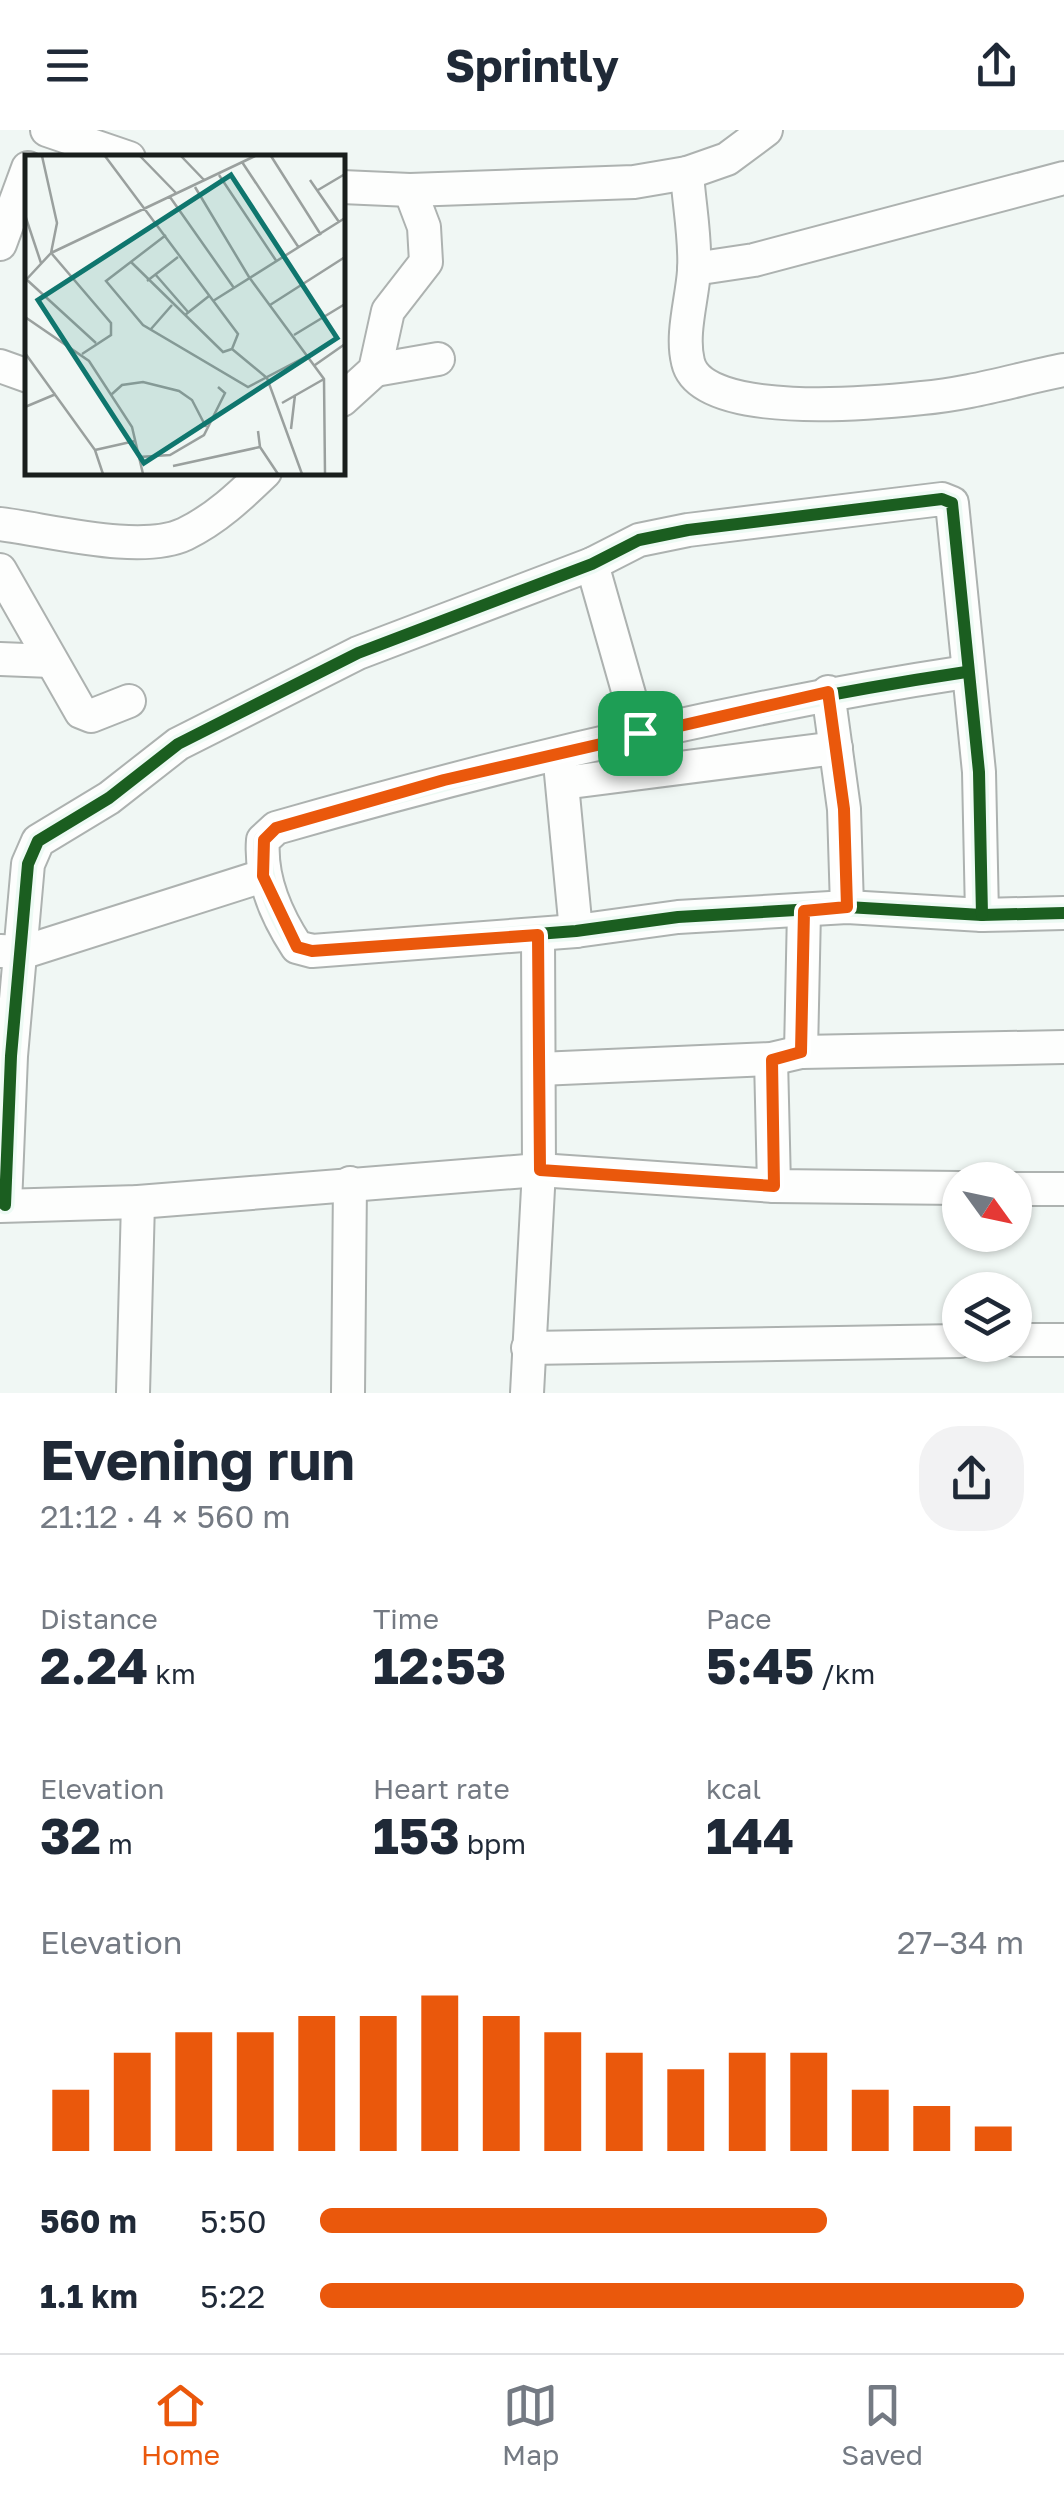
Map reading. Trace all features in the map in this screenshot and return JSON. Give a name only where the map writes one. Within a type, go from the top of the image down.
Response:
[{"type":"street","points":[[32,155],[44,130],[121,155]]},
{"type":"street","points":[[128,155],[135,130]]},
{"type":"street","points":[[345,187],[410,190],[634,182],[687,172],[727,158],[766,130]]},
{"type":"street","points":[[687,172],[694,269],[688,364],[697,381],[711,390],[740,399],[787,403],[924,398],[1064,370]]},
{"type":"street","points":[[0,244],[25,176]]},
{"type":"street","points":[[694,269],[754,260],[1064,178]]},
{"type":"street","points":[[375,370],[388,310],[426,262],[424,226],[410,190]]},
{"type":"street","points":[[345,397],[375,370],[438,359]]},
{"type":"street","points":[[0,366],[25,375]]},
{"type":"street","points":[[0,524],[146,543],[182,536],[226,510],[262,475]]},
{"type":"street","points":[[942,1188],[774,1186],[540,1170],[138,1202],[2,1205],[11,1056],[12,952],[34,846],[146,772],[178,744],[358,653],[664,534],[948,500],[955,508],[966,672],[979,772],[982,915]]},
{"type":"street","points":[[592,564],[640,733]]},
{"type":"street","points":[[0,570],[85,715],[128,702]]},
{"type":"street","points":[[0,658],[50,661]]},
{"type":"street","points":[[561,768],[640,733],[828,692],[966,672]]},
{"type":"street","points":[[828,692],[844,809],[847,907]]},
{"type":"street","points":[[836,748],[444,780],[276,828],[264,840],[263,876],[297,947],[312,951],[538,935],[678,917],[847,907],[982,915],[1064,913]]},
{"type":"street","points":[[561,768],[576,931]]},
{"type":"street","points":[[12,952],[263,876]]},
{"type":"street","points":[[774,1186],[804,911]]},
{"type":"street","points":[[526,1393],[540,1170],[538,935]]},
{"type":"street","points":[[539,1069],[1064,1047]]},
{"type":"street","points":[[348,1393],[350,1183]]},
{"type":"street","points":[[1032,1189],[1064,1189]]},
{"type":"street","points":[[134,1393],[138,1202]]},
{"type":"street","points":[[1032,1340],[1064,1340]]},
{"type":"street","points":[[528,1348],[942,1342]]},
{"type":"cycle path","points":[[5,1205],[11,1056],[28,864],[38,841],[109,798],[178,744],[358,653],[592,564],[639,540],[688,530],[942,499],[952,503],[979,772],[982,915]]},
{"type":"cycle path","points":[[966,672],[792,702],[619,739],[276,828],[263,840],[271,896],[297,947],[312,951],[576,931],[678,917],[847,907],[982,915],[1064,913]]},
{"type":"route","points":[[828,692],[844,809],[847,907],[804,911],[801,1052],[772,1060],[774,1186],[540,1170],[538,935],[312,951],[297,947],[289,936],[263,876],[264,840],[276,828],[444,780],[640,733],[828,692]]}]
